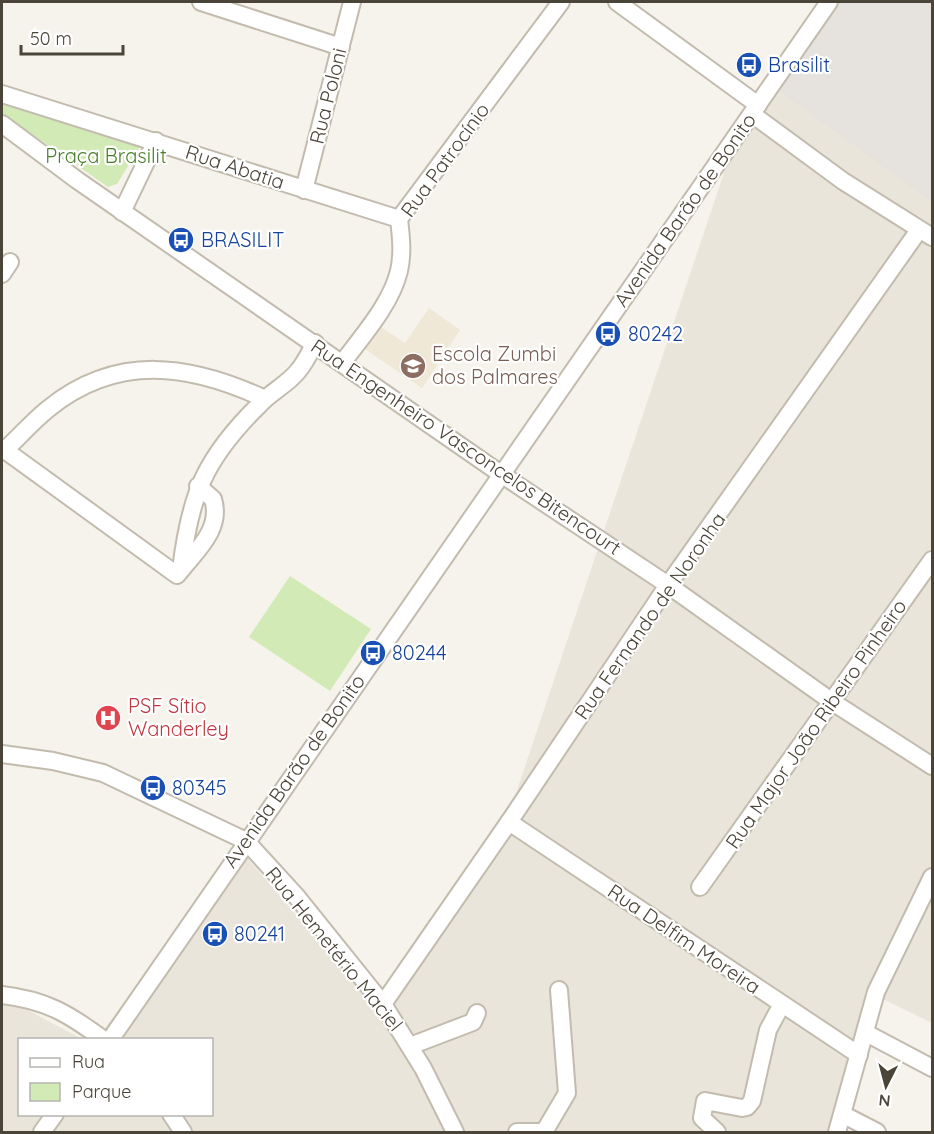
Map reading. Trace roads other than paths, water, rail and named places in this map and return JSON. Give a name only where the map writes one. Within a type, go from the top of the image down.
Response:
[{"type":"street","points":[[201,2],[341,47]]},
{"type":"street","name":"Rua Poloni","points":[[304,190],[352,2]]},
{"type":"street","name":"Rua Patrocínio","points":[[343,362],[369,328],[396,279],[402,249],[399,219],[561,2]]},
{"type":"street","points":[[617,2],[755,109],[843,181],[926,233]]},
{"type":"street","name":"Avenida Barão de Bonito","points":[[111,1038],[829,2]]},
{"type":"street","name":"Rua Abatia","points":[[2,94],[399,219]]},
{"type":"street","name":"Rua Engenheiro Vasconcelos Bitencourt","points":[[2,124],[122,212],[343,362],[501,474],[668,585],[831,701],[933,766]]},
{"type":"street","points":[[122,212],[156,141]]},
{"type":"street","name":"Rua Fernando de Noronha","points":[[383,1004],[510,822],[668,585],[926,233]]},
{"type":"street","points":[[179,572],[188,522],[198,486],[217,450],[265,399],[297,372],[315,343]]},
{"type":"street","points":[[179,572],[3,449],[49,408],[89,383],[127,371],[163,369],[198,373],[265,399]]},
{"type":"street","points":[[179,572],[212,531],[215,521],[213,499],[198,486]]},
{"type":"street","name":"Rua Major João Ribeiro Pinheiro","points":[[700,888],[933,560]]},
{"type":"street","name":"Rua Hemetério Maciel","points":[[2,754],[53,761],[103,773],[246,841],[297,897],[383,1004],[410,1046],[455,1132]]},
{"type":"street","name":"Rua Delfim Moreira","points":[[510,822],[859,1055]]},
{"type":"street","points":[[837,1132],[844,1115],[876,992],[933,877]]},
{"type":"street","points":[[517,1132],[543,1132],[567,1093],[559,990]]},
{"type":"street","points":[[2,995],[46,1003],[69,1014],[101,1038]]},
{"type":"street","points":[[717,1132],[702,1118],[705,1101],[742,1108],[747,1107],[752,1101],[768,1030],[782,1004]]},
{"type":"street","points":[[410,1046],[473,1022],[477,1013]]},
{"type":"street","points":[[866,1034],[933,1068]]},
{"type":"street","points":[[844,1115],[877,1132]]},
{"type":"street","points":[[42,1132],[54,1116]]},
{"type":"street","points":[[172,1116],[183,1132]]},
{"type":"place","name":"Brasilit","points":[[749,65]]},
{"type":"place","name":"BRASILIT","points":[[181,240]]},
{"type":"place","name":"80242","points":[[608,334]]},
{"type":"place","name":"Escola Zumbi dos Palmares","points":[[413,366]]},
{"type":"place","name":"80244","points":[[373,653]]},
{"type":"place","name":"PSF Sítio Wanderley","points":[[108,718]]},
{"type":"place","name":"80345","points":[[153,788]]},
{"type":"place","name":"80241","points":[[215,934]]},
{"type":"park label","name":"Praça Brasilit","points":[[106,156]]}]
